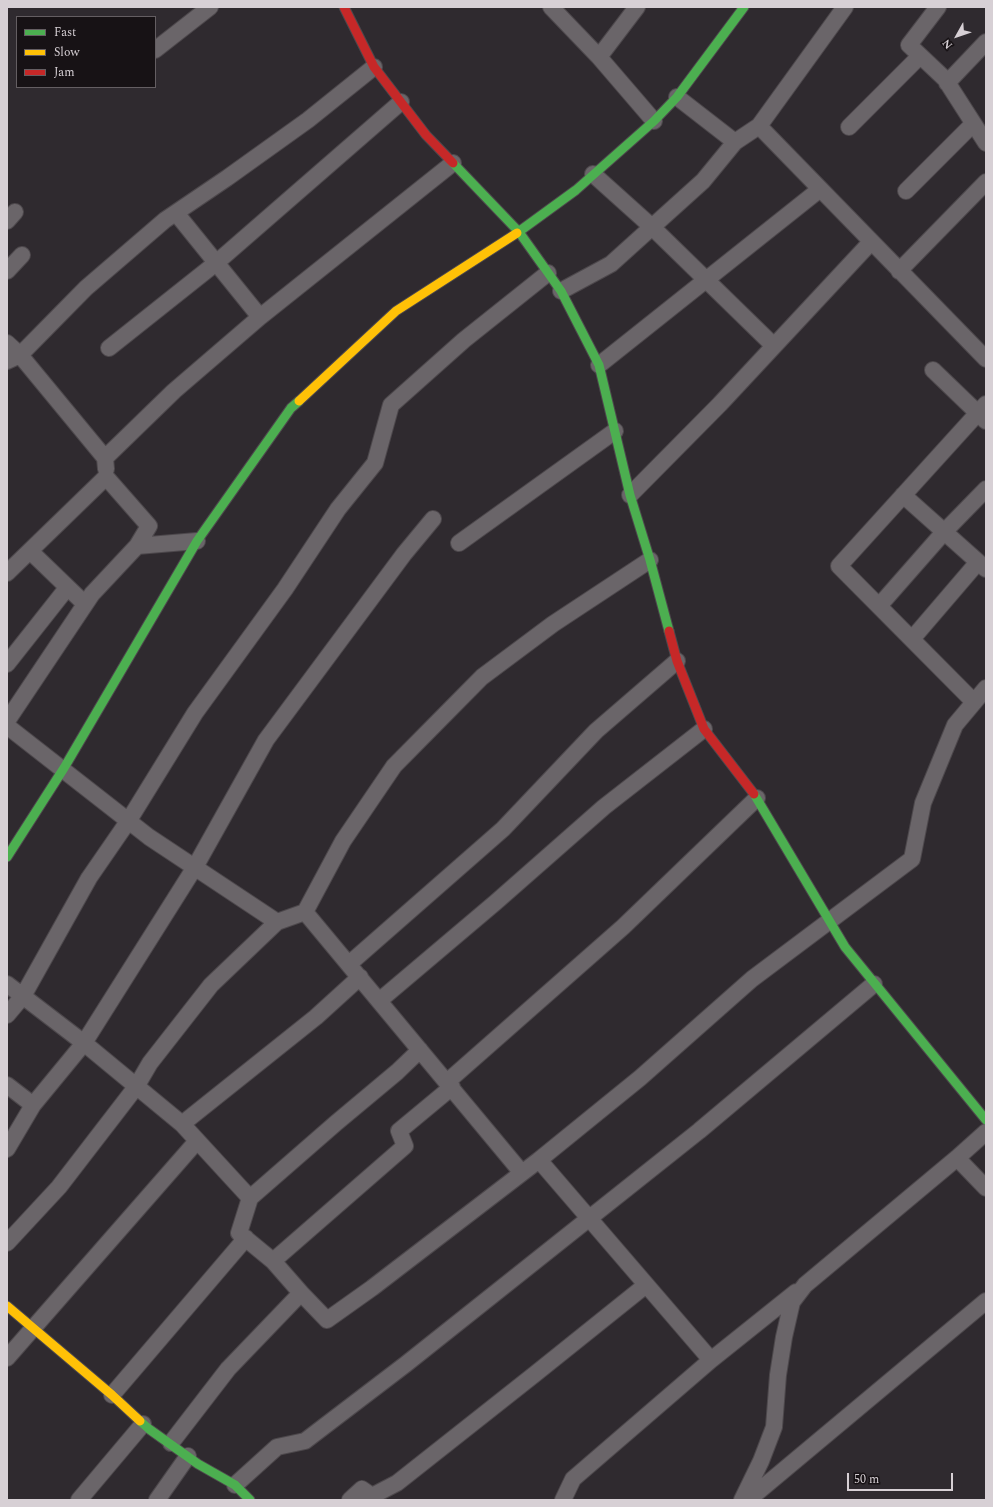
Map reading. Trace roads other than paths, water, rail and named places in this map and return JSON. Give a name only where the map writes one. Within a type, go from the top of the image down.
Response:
[{"type":"street","points":[[156,49],[210,7]]},
{"type":"street","points":[[344,7],[374,67],[426,135],[519,232],[561,291],[599,365],[630,495],[650,560],[677,661],[704,729],[757,798],[845,947],[986,1120]]},
{"type":"street","points":[[551,7],[599,57],[654,121]]},
{"type":"street","points":[[599,57],[637,7]]},
{"type":"street","points":[[7,857],[63,769],[197,540],[291,408],[396,311],[519,232],[576,190],[654,121],[677,97],[744,7]]},
{"type":"street","points":[[561,291],[611,264],[703,181],[735,142],[758,126],[845,7]]},
{"type":"street","points":[[938,7],[909,45],[947,83],[986,143]]},
{"type":"street","points":[[947,83],[986,42]]},
{"type":"street","points":[[849,127],[920,56]]},
{"type":"street","points":[[13,358],[86,288],[165,220],[308,120],[374,67]]},
{"type":"street","points":[[677,97],[735,142]]},
{"type":"street","points":[[109,348],[216,263],[401,102]]},
{"type":"street","points":[[906,191],[973,124]]},
{"type":"street","points":[[758,126],[986,359]]},
{"type":"street","points":[[105,458],[174,391],[260,317],[453,163]]},
{"type":"street","points":[[594,174],[652,227],[774,346]]},
{"type":"street","points":[[899,270],[986,182]]},
{"type":"street","points":[[599,365],[820,190]]},
{"type":"street","points":[[176,212],[260,317]]},
{"type":"street","points":[[630,495],[720,404],[871,242]]},
{"type":"street","points":[[7,271],[22,255]]},
{"type":"street","points":[[7,1015],[23,996],[89,878],[129,820],[195,713],[285,588],[338,508],[375,463],[391,405],[464,340],[548,273]]},
{"type":"street","points":[[7,343],[13,358],[105,458],[106,477],[149,526],[137,546],[92,594],[7,721]]},
{"type":"street","points":[[933,370],[983,413],[903,495],[839,566],[974,702]]},
{"type":"street","points":[[459,543],[615,431]]},
{"type":"street","points":[[7,574],[106,477]]},
{"type":"street","points":[[879,606],[944,532],[986,489]]},
{"type":"street","points":[[903,495],[982,566],[912,639]]},
{"type":"street","points":[[7,1148],[33,1105],[84,1043],[195,867],[266,740],[400,560],[433,519]]},
{"type":"street","points":[[137,546],[197,540]]},
{"type":"street","points":[[30,551],[85,604]]},
{"type":"street","points":[[7,1243],[59,1187],[136,1087],[150,1063],[211,985],[277,922],[305,912],[343,841],[394,766],[482,677],[553,624],[650,560]]},
{"type":"street","points":[[7,664],[67,588]]},
{"type":"street","points":[[349,964],[503,829],[596,731],[677,661]]},
{"type":"street","points":[[420,1050],[398,1072],[336,1123],[250,1198],[239,1233],[273,1261],[327,1320],[372,1288],[539,1160],[640,1078],[752,979],[912,859],[923,803],[955,725],[986,688]]},
{"type":"street","points":[[7,726],[149,837],[277,922]]},
{"type":"street","points":[[379,1001],[496,902],[604,807],[704,729]]},
{"type":"street","points":[[273,1261],[405,1146],[399,1131],[623,927],[757,798]]},
{"type":"street","points":[[305,912],[522,1173]]},
{"type":"street","points":[[182,1124],[316,1017],[360,978]]},
{"type":"street","points":[[7,984],[84,1043],[182,1124],[250,1198]]},
{"type":"street","points":[[235,1485],[277,1447],[305,1442],[406,1364],[705,1126],[874,984]]},
{"type":"street","points":[[7,1086],[33,1105]]},
{"type":"street","points":[[563,1500],[573,1479],[711,1360],[805,1285],[986,1132]]},
{"type":"street","points":[[7,1358],[197,1141]]},
{"type":"street","points":[[957,1158],[986,1188]]},
{"type":"street","points":[[539,1160],[711,1360]]},
{"type":"street","points":[[112,1395],[246,1238]]},
{"type":"street","points":[[350,1500],[362,1489],[372,1496],[397,1483],[646,1285]]},
{"type":"street","points":[[742,1500],[761,1461],[774,1427],[778,1375],[784,1337],[792,1302],[805,1285]]},
{"type":"street","points":[[171,1443],[228,1369],[301,1293]]},
{"type":"street","points":[[748,1500],[986,1301]]},
{"type":"street","points":[[7,1306],[32,1329],[112,1395],[149,1429],[171,1443],[198,1464],[235,1485],[250,1500]]},
{"type":"street","points":[[79,1500],[144,1424]]},
{"type":"street","points":[[157,1500],[188,1456]]}]
